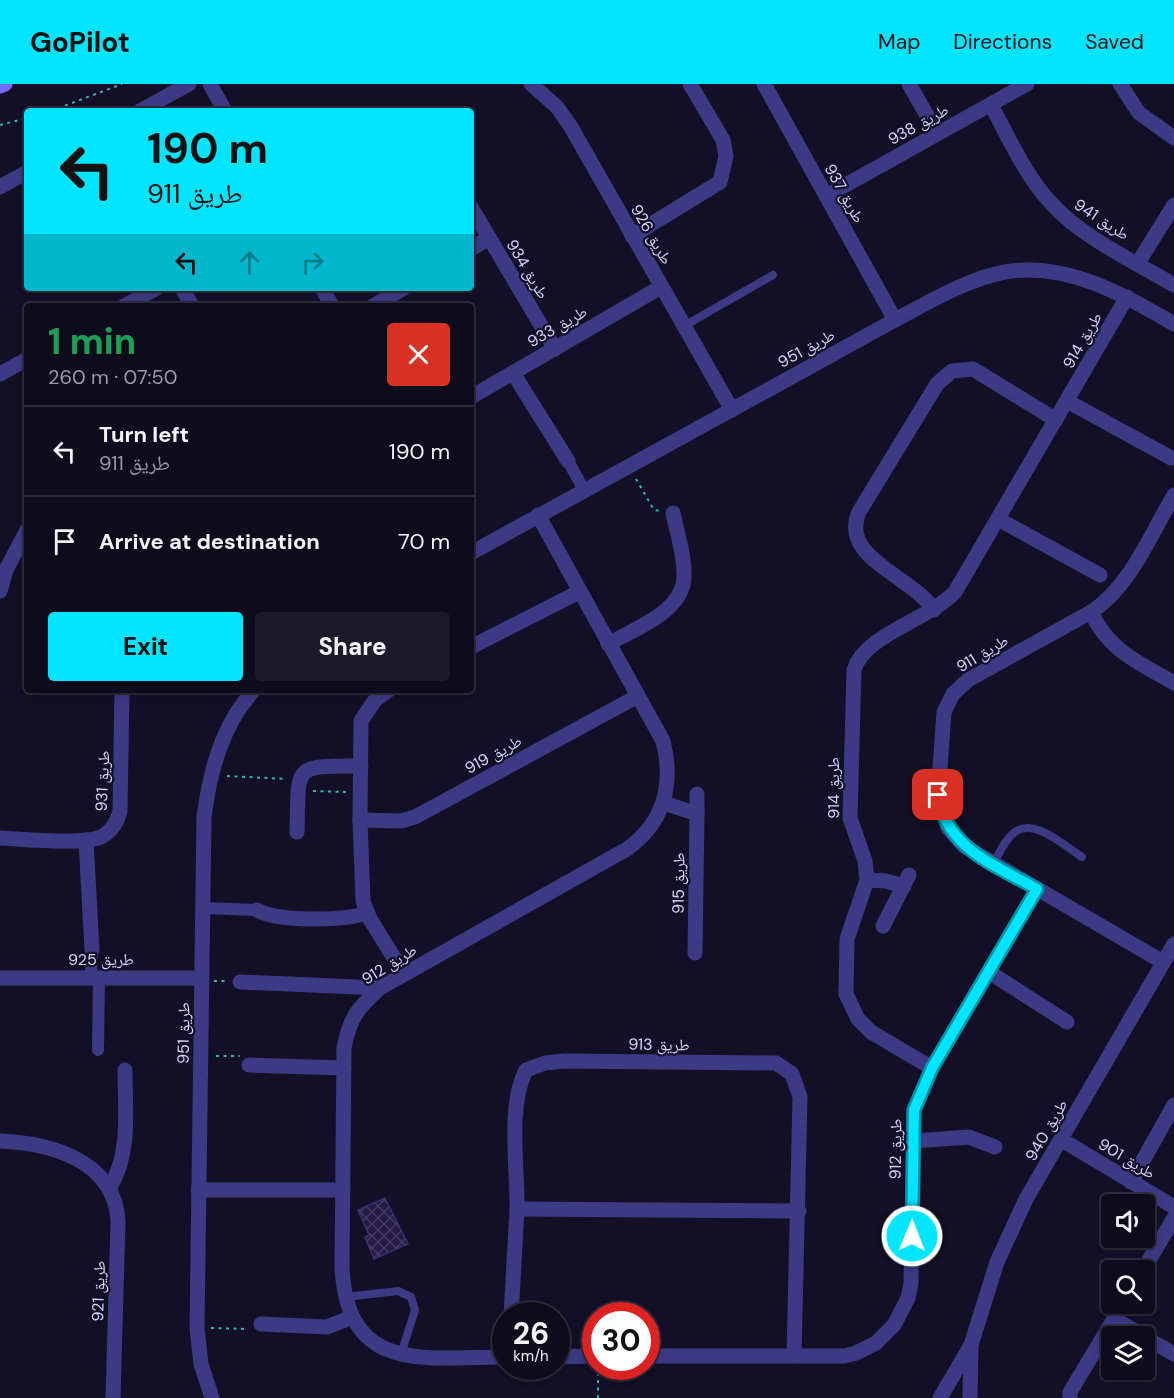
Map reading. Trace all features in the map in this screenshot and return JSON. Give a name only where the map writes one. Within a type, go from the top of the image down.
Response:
[{"type":"main road","points":[[0,86],[5,84]]},
{"type":"street","points":[[145,108],[189,84]]},
{"type":"street","points":[[210,84],[223,108]]},
{"type":"street","name":"طريق 926","points":[[531,84],[549,99],[564,117],[732,410]]},
{"type":"street","points":[[632,236],[720,182],[726,156],[723,140],[690,84]]},
{"type":"street","name":"طريق 937","points":[[764,84],[895,320]]},
{"type":"street","points":[[909,84],[937,133]]},
{"type":"street","name":"طريق 938","points":[[826,196],[1027,84]]},
{"type":"street","points":[[1120,84],[1139,113],[1174,138]]},
{"type":"street","name":"طريق 941","points":[[991,105],[1032,178],[1052,205],[1078,227],[1174,285]]},
{"type":"street","points":[[0,187],[24,174]]},
{"type":"street","points":[[1138,263],[1174,205]]},
{"type":"street","name":"طريق 934","points":[[474,212],[555,349]]},
{"type":"street","name":"طريق 934","points":[[474,247],[489,238]]},
{"type":"street","name":"طريق 951","points":[[474,551],[895,320],[954,290],[1005,272],[1052,273],[1097,283],[1174,324]]},
{"type":"street","name":"طريق 933","points":[[474,395],[661,287]]},
{"type":"street","points":[[130,303],[152,291]]},
{"type":"street","points":[[378,303],[399,291]]},
{"type":"street","name":"طريق 914","points":[[932,1068],[871,1032],[858,1019],[849,1003],[845,985],[847,939],[867,880],[865,861],[850,818],[854,670],[858,657],[868,647],[934,610],[955,592],[1127,297]]},
{"type":"street","points":[[0,374],[24,361]]},
{"type":"street","points":[[934,610],[915,588],[866,554],[857,542],[855,527],[859,512],[937,384],[952,370],[973,369],[1056,420]]},
{"type":"street","points":[[513,373],[584,490]]},
{"type":"street","points":[[1067,400],[1171,458]]},
{"type":"street","name":"طريق 911","points":[[1163,962],[993,864],[955,838],[939,807],[939,774],[944,712],[953,694],[968,680],[1091,612],[1108,599],[1123,581],[1174,495]]},
{"type":"street","points":[[608,644],[663,611],[678,596],[684,576],[673,513]]},
{"type":"street","name":"طريق 912","points":[[492,1357],[420,1357],[392,1353],[372,1342],[352,1317],[345,1297],[342,1267],[344,1048],[348,1026],[356,1010],[380,988],[627,849],[643,838],[664,803],[667,789],[667,758],[663,741],[538,515]]},
{"type":"street","points":[[998,519],[1100,575]]},
{"type":"street","points":[[0,591],[6,570],[24,536]]},
{"type":"street","points":[[474,645],[579,592]]},
{"type":"street","points":[[1091,612],[1102,633],[1119,651],[1174,682]]},
{"type":"street","name":"طريق 931","points":[[0,838],[86,840],[109,832],[120,811],[122,693]]},
{"type":"street","name":"طريق 951","points":[[213,1394],[201,1364],[197,1328],[204,817],[210,775],[231,723],[252,693]]},
{"type":"street","points":[[385,693],[375,700],[361,721],[361,889],[367,913],[404,974]]},
{"type":"street","name":"طريق 919","points":[[360,820],[401,821],[415,817],[638,696]]},
{"type":"street","points":[[297,832],[298,785],[304,771],[313,766],[361,766]]},
{"type":"street","name":"طريق 915","points":[[695,953],[697,794]]},
{"type":"street","points":[[664,803],[697,814]]},
{"type":"street","points":[[86,840],[98,1050]]},
{"type":"street","points":[[867,880],[906,880],[883,926]]},
{"type":"street","name":"طريق 912","points":[[660,1356],[844,1356],[876,1343],[894,1325],[908,1298],[911,1283],[914,1110],[932,1068],[1037,889]]},
{"type":"street","points":[[203,908],[257,910],[274,916],[327,918],[348,918],[367,913]]},
{"type":"street","name":"طريق 940","points":[[940,1398],[971,1345],[997,1262],[1026,1199],[1174,944]]},
{"type":"street","points":[[989,972],[1067,1022]]},
{"type":"street","name":"طريق 925","points":[[0,978],[202,979]]},
{"type":"street","points":[[240,982],[380,988]]},
{"type":"street","name":"طريق 913","points":[[512,1302],[517,1209],[517,1109],[520,1083],[526,1070],[545,1063],[564,1061],[776,1063],[785,1067],[792,1074],[800,1097],[794,1356]]},
{"type":"street","points":[[249,1065],[344,1068]]},
{"type":"street","points":[[0,1141],[41,1146],[63,1153],[92,1168],[110,1187],[119,1169],[124,1150],[125,1070]]},
{"type":"street","points":[[1131,1182],[1174,1105]]},
{"type":"street","points":[[914,1141],[969,1137],[995,1146]]},
{"type":"street","name":"طريق 901","points":[[1062,1140],[1174,1207]]},
{"type":"street","name":"طريق 921","points":[[110,1187],[115,1197],[118,1221],[114,1398]]},
{"type":"street","points":[[198,1190],[343,1190]]},
{"type":"street","points":[[517,1209],[799,1211]]},
{"type":"street","points":[[1149,1260],[1174,1218]]},
{"type":"street","points":[[1070,1398],[1070,1392],[1117,1314]]},
{"type":"street","points":[[261,1324],[327,1327],[352,1317]]},
{"type":"street","points":[[1114,1319],[1126,1326]]},
{"type":"street","points":[[1155,1343],[1174,1354]]},
{"type":"street","name":"طريق 940","points":[[970,1398],[971,1345]]},
{"type":"lane","points":[[684,326],[773,275]]},
{"type":"lane","points":[[993,864],[1012,835],[1024,828],[1038,830],[1082,857]]},
{"type":"lane","points":[[345,1297],[398,1291],[411,1298],[415,1310],[401,1354]]},
{"type":"path","points":[[59,108],[122,84]]},
{"type":"path","points":[[0,125],[24,119]]},
{"type":"path","points":[[629,466],[654,510],[673,513]]},
{"type":"path","points":[[210,775],[360,793]]},
{"type":"path","points":[[202,979],[240,982]]},
{"type":"path","points":[[201,1055],[250,1056],[249,1065]]},
{"type":"path","points":[[197,1328],[251,1329],[261,1324]]},
{"type":"path","points":[[598,1380],[598,1398]]},
{"type":"building","points":[[385,1198],[408,1244],[374,1259],[365,1237],[369,1235],[358,1210]]},
{"type":"route","points":[[912,1236],[914,1110],[932,1068],[1037,889],[973,852],[955,838],[943,818],[938,795]]}]
